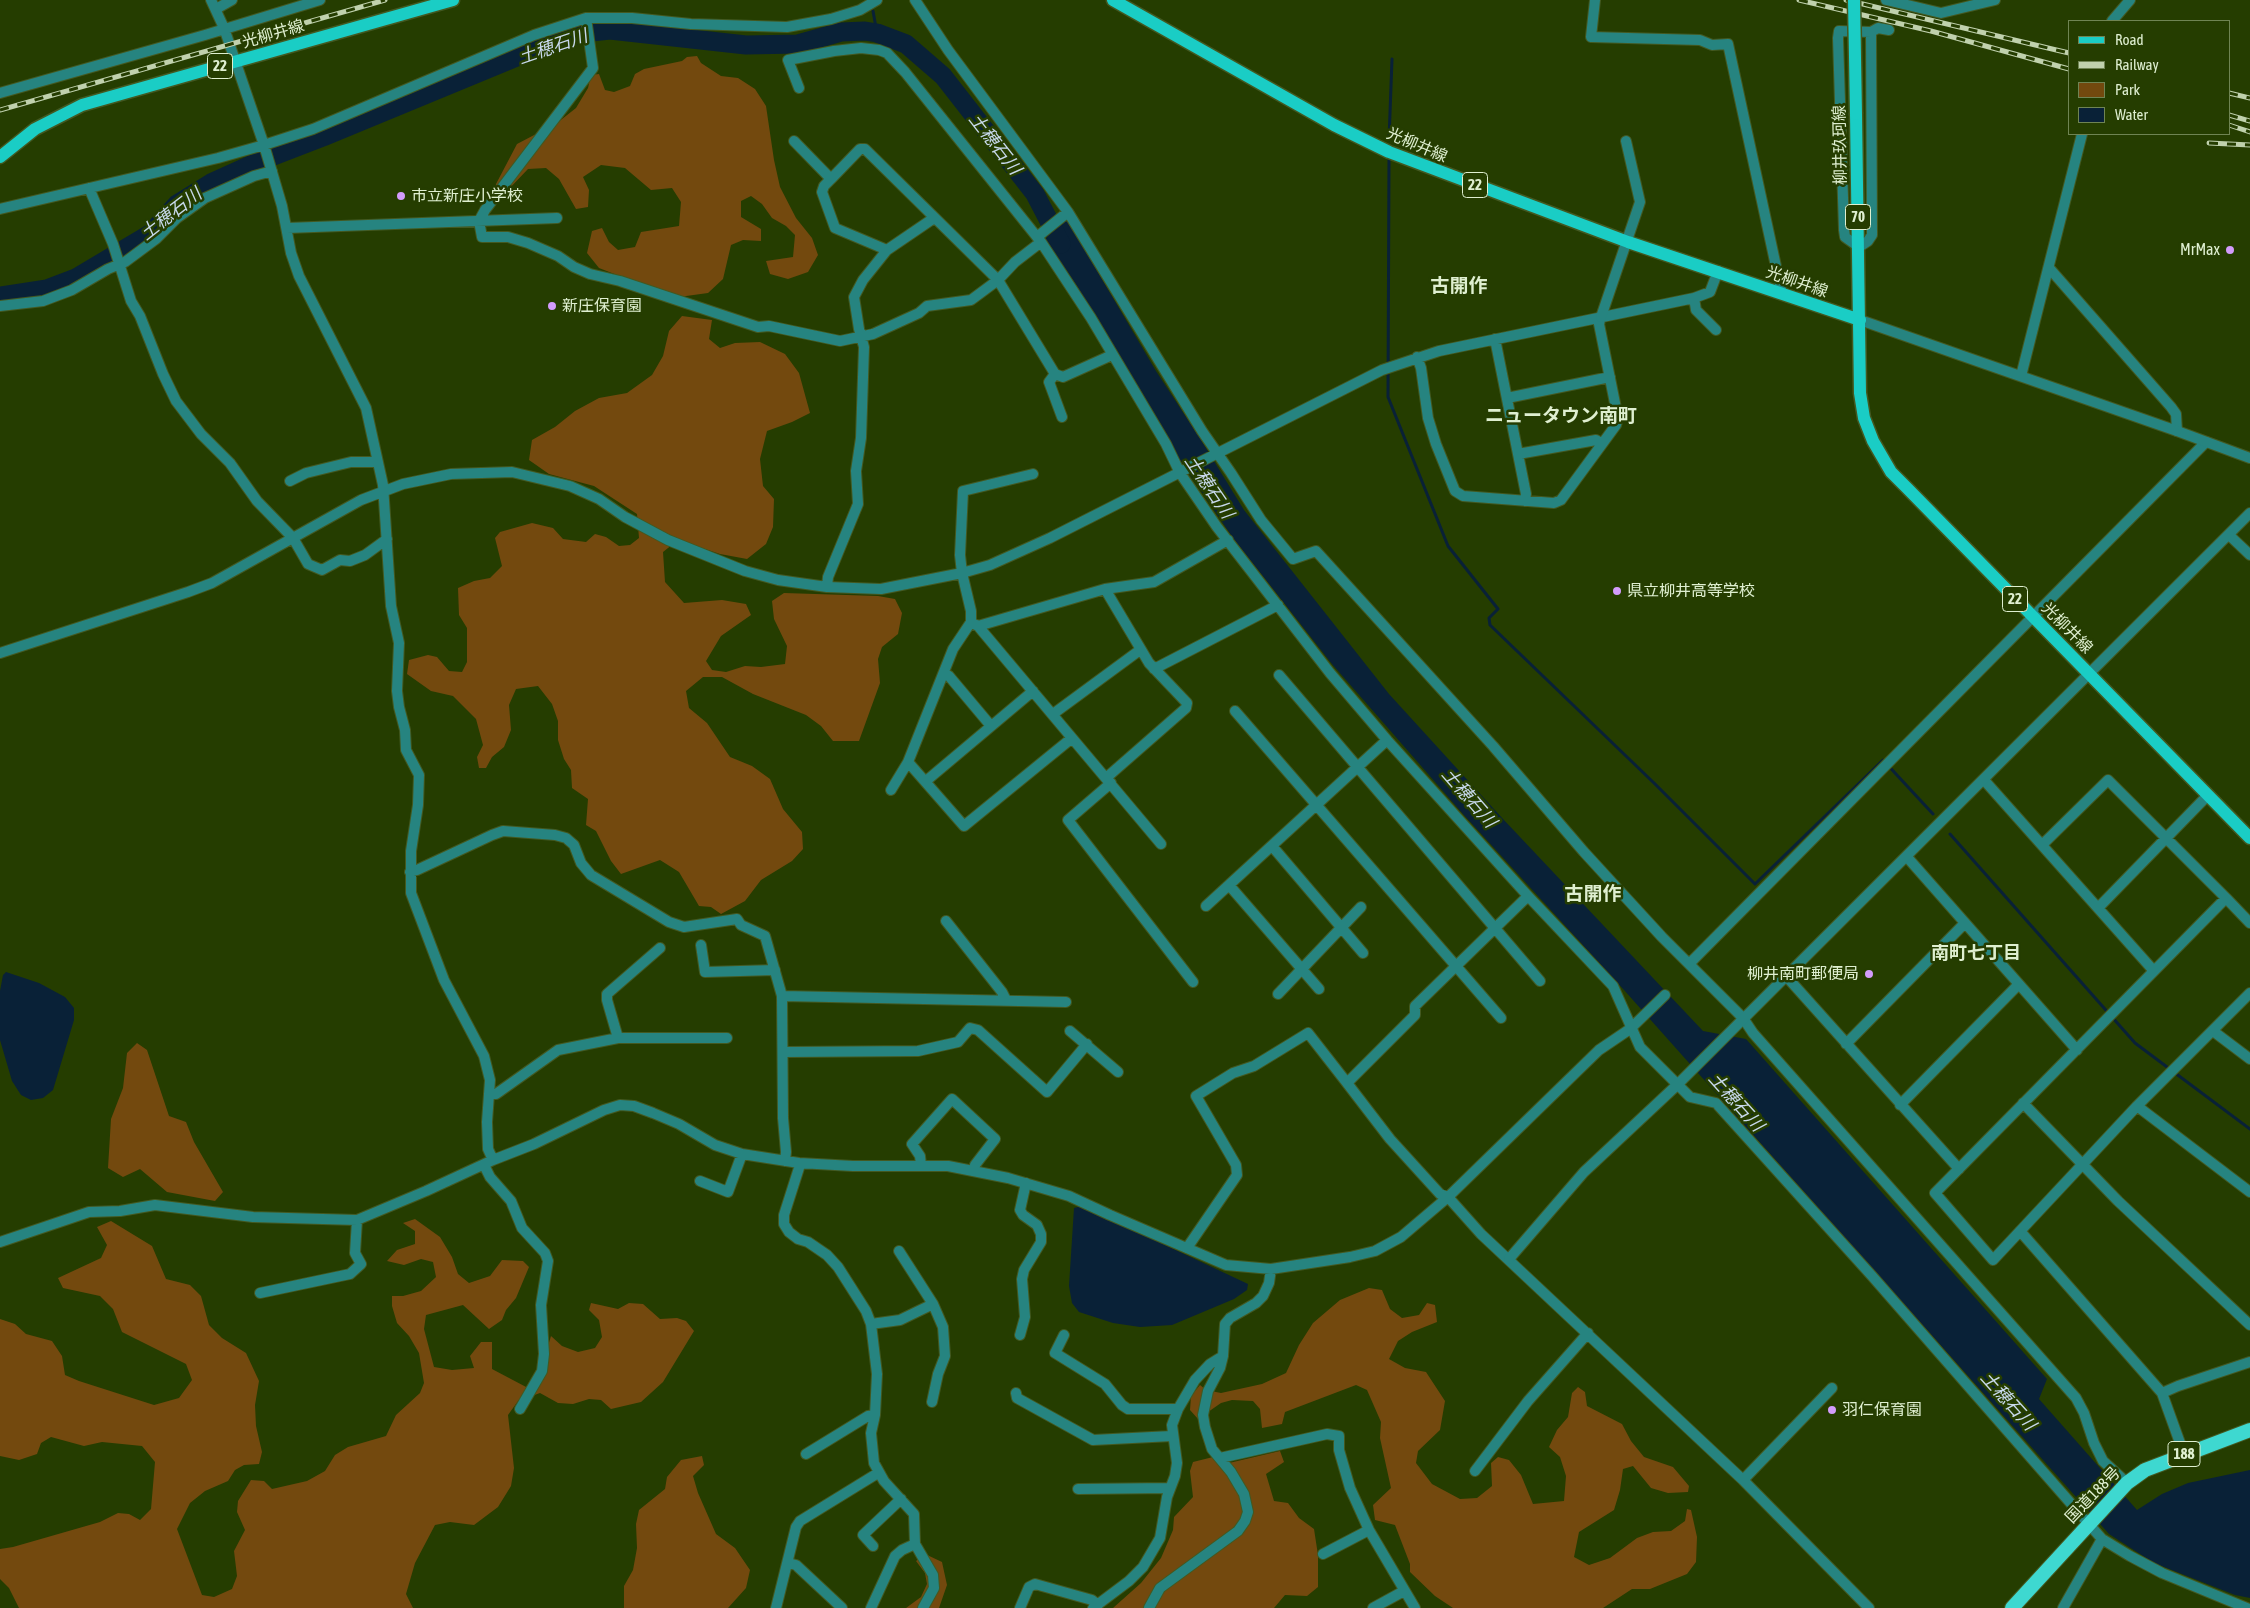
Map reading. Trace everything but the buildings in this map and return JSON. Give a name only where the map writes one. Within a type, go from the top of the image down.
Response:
[{"type":"highway","name":"国道188号","points":[[2012,1608],[2125,1485],[2145,1470],[2250,1430]]},
{"type":"main road","name":"光柳井線","points":[[0,157],[35,129],[55,117],[82,105],[453,0]]},
{"type":"main road","name":"光柳井線","points":[[1113,0],[1334,125],[1389,152],[1628,242],[1860,320],[1860,393],[1864,418],[1880,454],[1892,472],[2250,838]]},
{"type":"main road","name":"柳井玖珂線","points":[[1854,0],[1860,320]]},
{"type":"street","points":[[213,4],[221,7],[232,0]]},
{"type":"street","points":[[0,93],[320,0]]},
{"type":"street","points":[[0,209],[265,147],[313,129],[534,35],[586,18],[613,17],[700,24],[787,27],[831,19],[860,10],[877,0]]},
{"type":"street","points":[[915,0],[948,50],[1067,213],[1216,455],[1261,520],[1293,559],[1316,551],[1493,746],[1584,852],[1689,964],[1743,1018],[1753,1033],[2076,1398],[2103,1461],[2125,1485]]},
{"type":"street","points":[[1595,0],[1591,37],[1700,40],[1712,45],[1728,44],[1782,294]]},
{"type":"street","points":[[1886,0],[1941,13],[1995,0]]},
{"type":"street","points":[[2113,20],[2130,0]]},
{"type":"street","points":[[213,4],[224,28],[234,62],[265,147],[287,228],[290,253],[299,276],[363,401],[378,462],[384,491],[391,606],[399,643],[397,691],[405,730],[406,750],[419,774],[410,872],[411,893],[444,980],[484,1056],[489,1072],[488,1149],[493,1160]]},
{"type":"street","points":[[586,18],[593,68],[502,186],[479,221],[482,237],[508,237],[528,243],[558,256],[574,267],[590,274],[620,281],[758,327],[769,326],[840,340],[862,337],[919,313],[927,306],[971,300],[998,280],[1039,237],[1067,213]]},
{"type":"street","points":[[1871,32],[1872,235],[1868,242],[1859,247],[1845,237],[1844,230],[1838,38],[1839,31],[1871,32],[1878,28],[1889,30]]},
{"type":"street","points":[[799,88],[788,60],[862,48],[887,53],[938,111],[1039,237],[1166,444],[1181,472],[1228,540],[1330,673],[1387,740],[1528,896],[1613,986],[1630,1029],[1640,1048],[1690,1097],[1716,1103],[2090,1522],[2102,1539],[2162,1573],[2247,1608]]},
{"type":"street","points":[[2021,376],[2050,269],[2082,135]]},
{"type":"street","points":[[794,141],[831,179]]},
{"type":"street","points":[[1417,357],[1421,368],[1428,418],[1436,444],[1455,491],[1463,496],[1554,503],[1561,500],[1616,425],[1618,418],[1599,324],[1640,202],[1626,141]]},
{"type":"street","points":[[887,250],[835,228],[822,192],[824,186],[860,149],[865,149],[998,280],[1055,374],[1064,377],[1112,355]]},
{"type":"street","points":[[0,306],[54,298],[120,263],[156,239],[177,218],[204,198],[271,168]]},
{"type":"street","points":[[89,188],[113,244],[131,301],[140,316],[159,365],[176,401],[202,434],[230,463],[257,501],[293,538],[308,564],[322,570],[340,560],[350,561],[365,555],[387,539]]},
{"type":"street","points":[[287,228],[557,218]]},
{"type":"street","points":[[827,587],[828,577],[858,504],[856,471],[861,438],[864,347],[854,297],[863,280],[887,250],[934,218]]},
{"type":"street","points":[[2050,269],[2171,407],[2176,414],[2177,431]]},
{"type":"street","points":[[0,653],[212,583],[361,500],[416,481],[451,474],[512,472],[570,486],[599,499],[625,517],[668,540],[745,571],[778,580],[827,587],[881,589],[962,574],[990,565],[1050,538],[1386,368],[1417,357],[1495,339],[1694,298],[1710,292],[1718,271]]},
{"type":"street","points":[[1694,298],[1696,310],[1716,330]]},
{"type":"street","points":[[1860,320],[2250,458]]},
{"type":"street","points":[[1495,339],[1526,494],[1525,501]]},
{"type":"street","points":[[1055,374],[1049,382],[1062,417]]},
{"type":"street","points":[[1507,398],[1610,377]]},
{"type":"street","points":[[1518,454],[1596,440],[1602,444]]},
{"type":"street","points":[[1689,964],[2206,442]]},
{"type":"street","points":[[290,481],[306,473],[351,462],[378,462]]},
{"type":"street","points":[[1033,474],[963,491],[960,555],[962,574],[975,624],[1161,844]]},
{"type":"street","points":[[1509,1259],[1584,1172],[1677,1085],[1907,858],[2250,514]]},
{"type":"street","points":[[2229,535],[2250,555]]},
{"type":"street","points":[[891,790],[908,762],[953,649],[975,624],[1105,589],[1154,582],[1228,540]]},
{"type":"street","points":[[1105,589],[1140,650],[1154,669],[1187,703],[1186,708],[1068,820],[1193,982]]},
{"type":"street","points":[[1154,669],[1278,604]]},
{"type":"street","points":[[1053,714],[1140,650]]},
{"type":"street","points":[[944,673],[949,676],[991,726]]},
{"type":"street","points":[[1279,675],[1540,981]]},
{"type":"street","points":[[926,782],[1033,691]]},
{"type":"street","points":[[1235,711],[1454,967],[1501,1018]]},
{"type":"street","points":[[908,762],[964,826],[1072,738]]},
{"type":"street","points":[[1206,906],[1387,740]]},
{"type":"street","points":[[1984,780],[2043,844],[2153,970]]},
{"type":"street","points":[[2043,844],[2108,780],[2250,924]]},
{"type":"street","points":[[2098,908],[2208,795]]},
{"type":"street","points":[[410,872],[503,831],[566,838],[574,846],[581,863],[591,875],[669,922],[684,927],[737,919],[741,925],[766,936],[782,996],[785,1161]]},
{"type":"street","points":[[1272,846],[1363,953]]},
{"type":"street","points":[[1907,858],[2077,1050]]},
{"type":"street","points":[[1229,885],[1319,989]]},
{"type":"street","points":[[1347,1083],[1415,1015],[1415,1006],[1528,896]]},
{"type":"street","points":[[2226,898],[1935,1192],[1993,1260],[2084,1165],[2137,1106],[2250,992]]},
{"type":"street","points":[[1278,994],[1361,907]]},
{"type":"street","points":[[946,921],[1006,1000]]},
{"type":"street","points":[[1846,1044],[1964,924]]},
{"type":"street","points":[[701,945],[705,972],[775,970]]},
{"type":"street","points":[[618,1038],[607,1000],[608,994],[660,948]]},
{"type":"street","points":[[1786,976],[1958,1169]]},
{"type":"street","points":[[1900,1105],[2018,985]]},
{"type":"street","points":[[0,1242],[89,1212],[120,1211],[155,1205],[253,1217],[357,1220],[534,1144],[604,1110],[620,1105],[634,1106],[653,1113],[678,1124],[715,1146],[742,1154],[799,1163],[862,1166],[948,1166],[1026,1183],[1069,1196],[1226,1265],[1271,1269],[1375,1252],[1397,1241],[1448,1197],[1599,1050],[1630,1029],[1665,995]]},
{"type":"street","points":[[782,996],[1066,1002]]},
{"type":"street","points":[[783,1052],[918,1051],[958,1042],[970,1028],[978,1030],[1047,1092],[1087,1044]]},
{"type":"street","points":[[1070,1031],[1118,1072]]},
{"type":"street","points":[[2213,1031],[2250,1059]]},
{"type":"street","points":[[1187,1248],[1237,1175],[1236,1164],[1196,1096],[1233,1073],[1254,1066],[1308,1033],[1390,1139],[1440,1194],[1448,1197],[1481,1234],[1743,1480],[1869,1608]]},
{"type":"street","points":[[489,1094],[496,1094],[558,1050],[618,1038],[727,1038]]},
{"type":"street","points":[[921,1165],[920,1156],[912,1144],[952,1099],[995,1139],[975,1165],[974,1171]]},
{"type":"street","points":[[2023,1103],[2132,1214],[2250,1325]]},
{"type":"street","points":[[2137,1106],[2250,1192]]},
{"type":"street","points":[[700,1181],[728,1192],[742,1154]]},
{"type":"street","points":[[799,1163],[784,1215],[784,1224],[789,1232],[827,1255],[838,1267],[866,1311],[871,1324],[878,1374],[876,1415],[871,1433],[874,1463],[878,1472],[914,1514],[915,1544],[933,1575],[934,1588],[923,1608]]},
{"type":"street","points":[[484,1165],[490,1177],[510,1201],[522,1228],[548,1260],[541,1305],[544,1354],[542,1371],[520,1409]]},
{"type":"street","points":[[1020,1335],[1025,1317],[1022,1279],[1024,1270],[1042,1242],[1037,1225],[1023,1215],[1020,1210],[1026,1183]]},
{"type":"street","points":[[260,1293],[350,1274],[361,1264],[355,1253],[357,1220]]},
{"type":"street","points":[[2020,1231],[2162,1393],[2184,1454]]},
{"type":"street","points":[[899,1251],[933,1304],[943,1327],[945,1356],[938,1374],[932,1402]]},
{"type":"street","points":[[1149,1608],[1160,1588],[1238,1530],[1245,1521],[1248,1512],[1244,1494],[1209,1442],[1203,1415],[1208,1391],[1220,1368],[1223,1356],[1225,1324],[1230,1318],[1256,1303],[1263,1296],[1269,1282],[1271,1269]]},
{"type":"street","points":[[871,1324],[900,1320],[933,1304]]},
{"type":"street","points":[[1475,1471],[1528,1401],[1588,1333]]},
{"type":"street","points":[[1064,1335],[1054,1353],[1105,1384],[1122,1405],[1128,1409],[1178,1409]]},
{"type":"street","points":[[1020,1608],[1029,1587],[1034,1584],[1092,1600],[1096,1606],[1129,1582],[1142,1567],[1160,1538],[1170,1488],[1178,1463],[1172,1436],[1172,1425],[1178,1409],[1195,1380],[1210,1364],[1223,1356]]},
{"type":"street","points":[[2162,1393],[2250,1362]]},
{"type":"street","points":[[1743,1480],[1832,1388]]},
{"type":"street","points":[[1016,1393],[1017,1398],[1093,1440],[1172,1436]]},
{"type":"street","points":[[806,1454],[868,1416],[876,1415]]},
{"type":"street","points":[[1220,1458],[1327,1434],[1339,1436],[1340,1450],[1350,1488],[1369,1530],[1404,1591],[1416,1608]]},
{"type":"street","points":[[776,1608],[796,1527],[800,1521],[878,1472]]},
{"type":"street","points":[[1078,1489],[1170,1488]]},
{"type":"street","points":[[873,1546],[863,1535],[901,1499]]},
{"type":"street","points":[[1323,1554],[1369,1530]]},
{"type":"street","points":[[2063,1608],[2102,1539]]},
{"type":"street","points":[[871,1608],[895,1556],[902,1550],[915,1544]]},
{"type":"street","points":[[788,1563],[796,1565],[842,1608]]},
{"type":"street","points":[[1373,1608],[1404,1591]]},
{"type":"green space","points":[[697,56],[701,63],[721,76],[738,78],[755,89],[766,106],[780,187],[796,218],[812,238],[818,255],[808,272],[788,279],[770,274],[766,261],[793,257],[795,235],[786,226],[772,218],[762,204],[751,196],[741,201],[741,217],[761,229],[761,241],[743,240],[731,245],[723,279],[708,293],[679,297],[599,268],[587,253],[592,231],[602,228],[609,242],[618,250],[635,247],[641,232],[679,226],[681,202],[672,188],[651,190],[625,168],[601,165],[583,177],[589,190],[588,207],[576,209],[559,179],[546,168],[528,169],[507,191],[495,192],[496,184],[517,144],[557,123],[576,108],[588,88],[591,75],[599,74],[605,90],[614,92],[630,86],[635,74],[644,69]]},
{"type":"green space","points":[[682,316],[712,320],[709,339],[720,348],[735,343],[760,342],[785,354],[799,373],[810,413],[767,431],[760,459],[763,486],[774,499],[773,527],[766,544],[747,559],[720,554],[678,540],[663,552],[665,582],[684,603],[722,600],[746,604],[751,615],[721,636],[706,661],[712,670],[726,672],[745,666],[761,667],[785,664],[787,646],[774,619],[772,601],[784,593],[878,596],[895,599],[902,613],[898,634],[882,647],[878,659],[880,683],[859,741],[833,741],[821,726],[806,715],[753,694],[722,677],[703,677],[686,691],[689,708],[707,723],[730,757],[752,766],[770,779],[783,809],[802,832],[803,849],[792,861],[761,880],[745,901],[721,914],[711,907],[699,906],[679,872],[660,860],[621,874],[611,861],[596,831],[586,825],[588,799],[572,788],[571,770],[564,759],[558,740],[558,721],[552,704],[538,686],[516,689],[509,705],[511,730],[504,747],[492,757],[486,768],[479,768],[477,757],[483,745],[476,719],[453,696],[431,691],[407,674],[409,660],[428,655],[437,657],[449,671],[462,672],[467,662],[467,628],[459,615],[458,588],[474,581],[490,578],[502,566],[495,538],[500,532],[532,523],[553,528],[563,539],[586,542],[595,534],[606,537],[619,546],[630,545],[639,538],[637,514],[594,486],[549,474],[529,460],[532,440],[555,427],[575,411],[599,398],[627,393],[652,375],[663,356],[669,331]]},
{"type":"green space","points":[[137,1043],[147,1050],[169,1116],[186,1122],[194,1142],[223,1192],[215,1201],[167,1192],[140,1169],[123,1177],[108,1168],[111,1119],[123,1088],[127,1053]]},
{"type":"green space","points":[[415,1219],[440,1237],[452,1257],[458,1274],[469,1283],[490,1276],[502,1260],[523,1261],[529,1267],[516,1298],[506,1310],[502,1320],[489,1329],[463,1305],[426,1315],[424,1329],[434,1367],[452,1370],[474,1368],[470,1356],[481,1342],[492,1342],[492,1369],[528,1388],[540,1384],[548,1361],[548,1346],[551,1336],[562,1346],[578,1352],[595,1348],[602,1337],[599,1320],[589,1310],[591,1303],[618,1309],[629,1303],[643,1304],[660,1319],[677,1318],[686,1321],[694,1331],[663,1382],[641,1402],[611,1409],[601,1400],[589,1399],[573,1404],[558,1403],[540,1393],[518,1401],[508,1415],[514,1468],[511,1486],[498,1507],[474,1525],[450,1522],[435,1525],[415,1563],[406,1594],[413,1608],[19,1608],[9,1588],[0,1579],[0,1549],[100,1522],[118,1513],[129,1514],[140,1520],[151,1509],[155,1462],[142,1446],[102,1442],[84,1446],[51,1437],[41,1443],[37,1454],[19,1460],[0,1456],[0,1319],[15,1324],[26,1334],[52,1341],[62,1356],[65,1375],[154,1405],[179,1398],[192,1380],[186,1364],[122,1332],[113,1309],[100,1296],[63,1288],[58,1278],[101,1258],[107,1245],[97,1227],[111,1221],[152,1246],[166,1279],[190,1285],[201,1296],[209,1325],[222,1338],[246,1353],[259,1381],[255,1405],[256,1426],[262,1452],[259,1464],[244,1465],[235,1470],[228,1481],[205,1491],[190,1503],[177,1529],[202,1595],[214,1597],[232,1589],[237,1576],[234,1551],[245,1530],[237,1512],[238,1501],[251,1480],[264,1481],[272,1489],[307,1481],[325,1471],[335,1455],[348,1447],[386,1436],[396,1415],[420,1393],[424,1383],[419,1353],[409,1336],[397,1323],[392,1306],[392,1296],[403,1296],[421,1291],[436,1277],[433,1262],[421,1259],[404,1265],[387,1261],[397,1250],[415,1244],[415,1231],[403,1223]]},
{"type":"green space","points":[[1369,1288],[1382,1290],[1390,1309],[1402,1318],[1419,1315],[1427,1303],[1435,1305],[1437,1322],[1412,1332],[1398,1341],[1389,1359],[1405,1368],[1426,1372],[1445,1401],[1440,1430],[1418,1451],[1416,1463],[1432,1484],[1460,1499],[1477,1498],[1492,1486],[1491,1463],[1498,1457],[1509,1460],[1521,1475],[1533,1504],[1564,1501],[1566,1476],[1560,1457],[1549,1447],[1557,1430],[1568,1417],[1572,1393],[1578,1387],[1585,1392],[1587,1406],[1622,1424],[1631,1441],[1644,1457],[1673,1467],[1689,1486],[1688,1492],[1668,1493],[1651,1488],[1633,1466],[1623,1469],[1620,1490],[1614,1510],[1579,1532],[1574,1557],[1589,1565],[1610,1558],[1637,1538],[1653,1532],[1671,1531],[1685,1521],[1687,1509],[1691,1510],[1697,1537],[1696,1562],[1687,1574],[1650,1589],[1632,1589],[1603,1608],[1453,1608],[1435,1596],[1410,1572],[1410,1564],[1395,1525],[1375,1520],[1373,1505],[1391,1488],[1380,1438],[1381,1422],[1367,1390],[1356,1385],[1285,1412],[1282,1424],[1262,1428],[1260,1409],[1253,1401],[1232,1400],[1221,1403],[1198,1419],[1190,1410],[1191,1396],[1200,1385],[1206,1390],[1221,1393],[1262,1384],[1286,1373],[1299,1345],[1313,1323],[1340,1300]]},
{"type":"green space","points":[[1280,1451],[1284,1462],[1266,1474],[1274,1501],[1288,1503],[1299,1518],[1314,1529],[1318,1555],[1318,1587],[1307,1596],[1285,1595],[1274,1608],[1113,1608],[1141,1583],[1161,1558],[1173,1530],[1174,1517],[1193,1497],[1190,1471],[1193,1462],[1213,1457],[1229,1463]]},
{"type":"green space","points":[[702,1456],[704,1465],[693,1476],[698,1493],[716,1534],[735,1548],[750,1570],[746,1588],[728,1608],[624,1608],[624,1586],[633,1570],[637,1548],[636,1524],[639,1510],[665,1489],[667,1477],[681,1460]]},
{"type":"green space","points":[[925,1554],[942,1562],[947,1585],[939,1608],[906,1608],[921,1597],[927,1584],[925,1573],[916,1561]]},
{"type":"water","points":[[1067,220],[1156,371],[1244,510],[1389,694],[1503,819],[1703,1031],[1746,1039],[2047,1379],[2039,1399],[2137,1510],[2162,1494],[2188,1483],[2250,1470],[2250,1598],[2235,1595],[2154,1563],[2109,1534],[1624,990],[1463,814],[1332,664],[1233,538],[1178,457],[1077,286],[1045,239]]},
{"type":"water","points":[[6,972],[39,983],[65,997],[74,1008],[74,1020],[53,1090],[43,1098],[31,1100],[21,1095],[12,1081],[0,1040],[0,991],[3,975]]},
{"type":"water","points":[[1082,1206],[1248,1284],[1247,1290],[1234,1299],[1172,1325],[1140,1327],[1113,1323],[1079,1312],[1072,1303],[1069,1286],[1074,1208]]},
{"type":"waterway","points":[[873,11],[877,33]]},
{"type":"waterway","name":"土穂石川","points":[[0,296],[47,289],[76,278],[150,234],[177,204],[211,183],[253,164],[524,54],[582,33],[610,30],[746,45],[798,44],[841,32],[865,31],[877,33],[906,44],[943,76],[1035,194],[1061,244]]},
{"type":"waterway","points":[[1389,140],[1392,59]]},
{"type":"waterway","points":[[1389,159],[1388,397],[1448,546],[1498,609],[1489,618],[1490,625],[1654,783],[1755,884],[1883,760],[1933,814]]},
{"type":"waterway","points":[[1950,834],[2135,1043],[2250,1129]]},
{"type":"railway","points":[[0,110],[385,0]]},
{"type":"railway","points":[[1799,0],[1931,31],[2068,69]]},
{"type":"railway","points":[[1846,0],[2068,53]]},
{"type":"railway","points":[[2230,93],[2250,98]]},
{"type":"railway","points":[[2230,115],[2250,121]]},
{"type":"railway","points":[[2230,125],[2250,132]]},
{"type":"railway","points":[[2209,143],[2250,145]]},
{"type":"place","name":"市立新庄小学校","points":[[401,196]]},
{"type":"place","name":"MrMax","points":[[2230,250]]},
{"type":"place","name":"新庄保育園","points":[[552,306]]},
{"type":"place","name":"県立柳井高等学校","points":[[1617,591]]},
{"type":"place","name":"柳井南町郵便局","points":[[1869,974]]},
{"type":"place","name":"羽仁保育園","points":[[1832,1410]]},
{"type":"district","name":"古開作","points":[[1459,286]]},
{"type":"district","name":"ニュータウン南町","points":[[1561,416]]},
{"type":"district","name":"古開作","points":[[1593,894]]},
{"type":"district","name":"南町七丁目","points":[[1976,953]]}]
